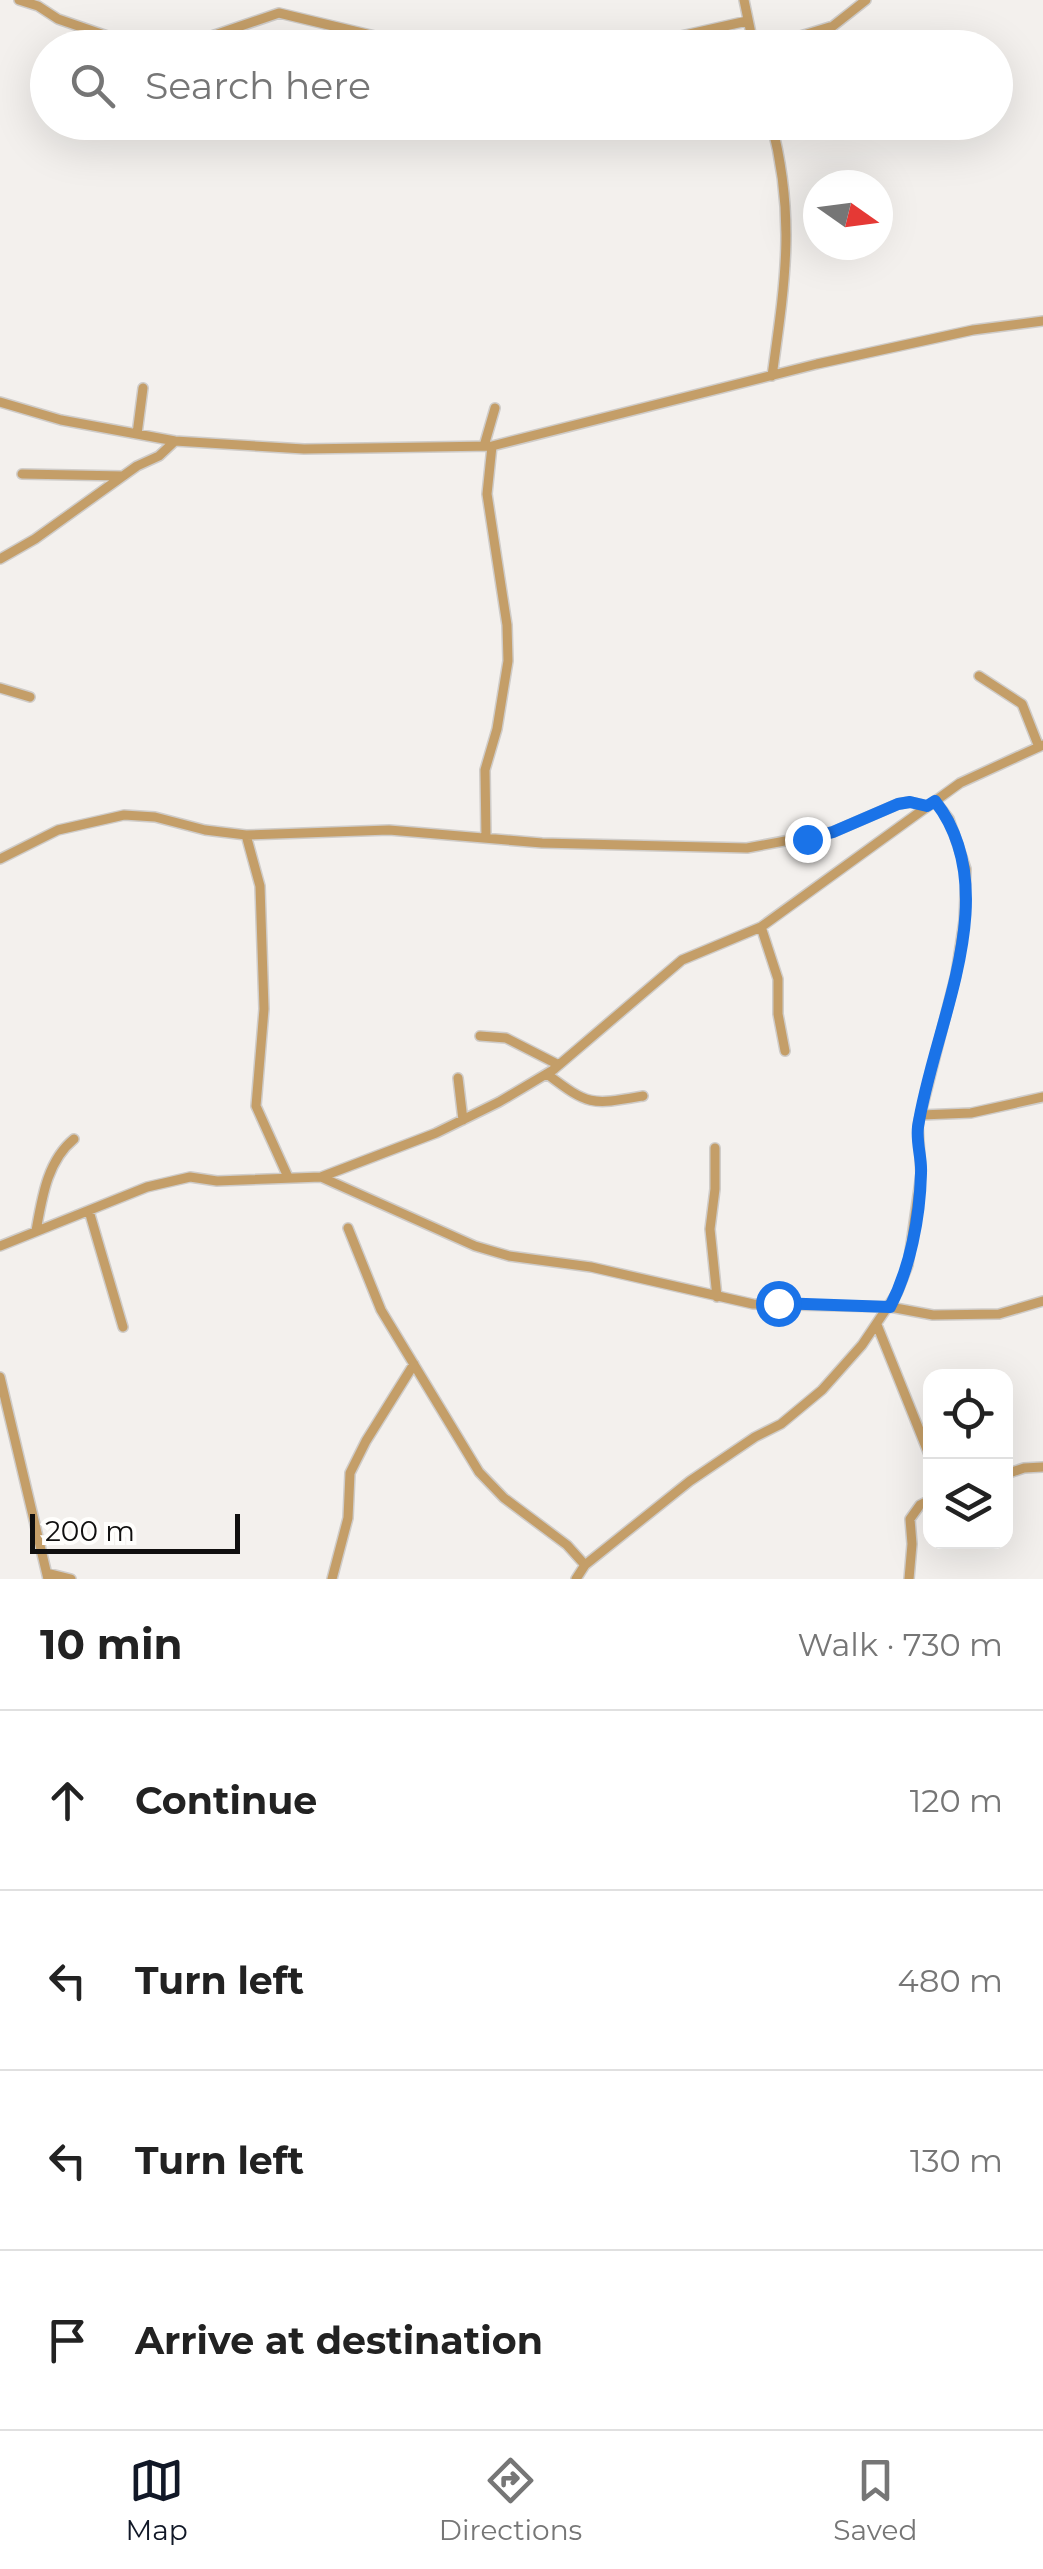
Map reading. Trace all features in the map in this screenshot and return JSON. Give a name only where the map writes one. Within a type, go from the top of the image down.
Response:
[{"type":"street","points":[[19,0],[90,30]]},
{"type":"street","points":[[744,0],[750,30]]},
{"type":"street","points":[[819,30],[833,26],[866,0]]},
{"type":"street","points":[[229,30],[279,13],[350,30]]},
{"type":"street","points":[[706,30],[746,21]]},
{"type":"street","points":[[772,376],[785,277],[787,220],[785,180],[775,140]]},
{"type":"street","points":[[0,402],[60,420],[175,441],[304,448],[488,446],[973,330],[1043,321]]},
{"type":"street","points":[[136,434],[143,388]]},
{"type":"street","points":[[486,838],[485,770],[497,729],[508,660],[507,625],[487,494],[488,446],[495,408]]},
{"type":"street","points":[[0,558],[35,540],[123,476],[159,456],[175,441]]},
{"type":"street","points":[[22,474],[123,476]]},
{"type":"street","points":[[0,1246],[148,1186],[190,1177],[218,1181],[321,1177],[463,1120],[546,1074],[682,960],[760,926],[960,783],[1041,746],[1022,704],[979,676]]},
{"type":"street","points":[[0,688],[30,698]]},
{"type":"street","points":[[0,859],[58,830],[124,815],[155,817],[246,835],[389,830],[542,843],[763,848],[833,832],[910,802],[931,804],[949,820],[966,868],[964,921],[956,974],[917,1137],[921,1174],[908,1265],[890,1307],[822,1390],[782,1424],[690,1480],[584,1565],[576,1579]]},
{"type":"street","points":[[246,835],[260,886],[264,1009],[256,1106],[288,1178]]},
{"type":"street","points":[[760,926],[778,979],[778,1014],[785,1051]]},
{"type":"street","points":[[480,1036],[506,1038],[559,1065]]},
{"type":"street","points":[[546,1074],[579,1098],[599,1104],[643,1096]]},
{"type":"street","points":[[458,1078],[463,1120]]},
{"type":"street","points":[[921,1115],[971,1113],[1043,1098]]},
{"type":"street","points":[[36,1231],[53,1165],[62,1148],[74,1139]]},
{"type":"street","points":[[715,1148],[710,1230],[717,1296]]},
{"type":"street","points":[[321,1177],[475,1246],[509,1256],[591,1267],[753,1304],[890,1307],[932,1315],[999,1314],[1043,1301]]},
{"type":"street","points":[[89,1211],[123,1326]]},
{"type":"street","points":[[348,1228],[368,1286],[479,1472],[504,1498],[566,1545],[584,1565]]},
{"type":"street","points":[[877,1325],[923,1439]]},
{"type":"street","points":[[332,1579],[348,1518],[350,1473],[414,1364]]},
{"type":"street","points":[[0,1377],[48,1576],[72,1579]]},
{"type":"street","points":[[1013,1473],[1043,1467]]},
{"type":"street","points":[[909,1579],[910,1519],[923,1504]]},
{"type":"route","points":[[778,1303],[890,1307],[897,1293],[908,1265],[921,1174],[918,1126],[956,974],[964,921],[966,868],[949,820],[935,801],[927,806],[898,804],[807,839]]}]
